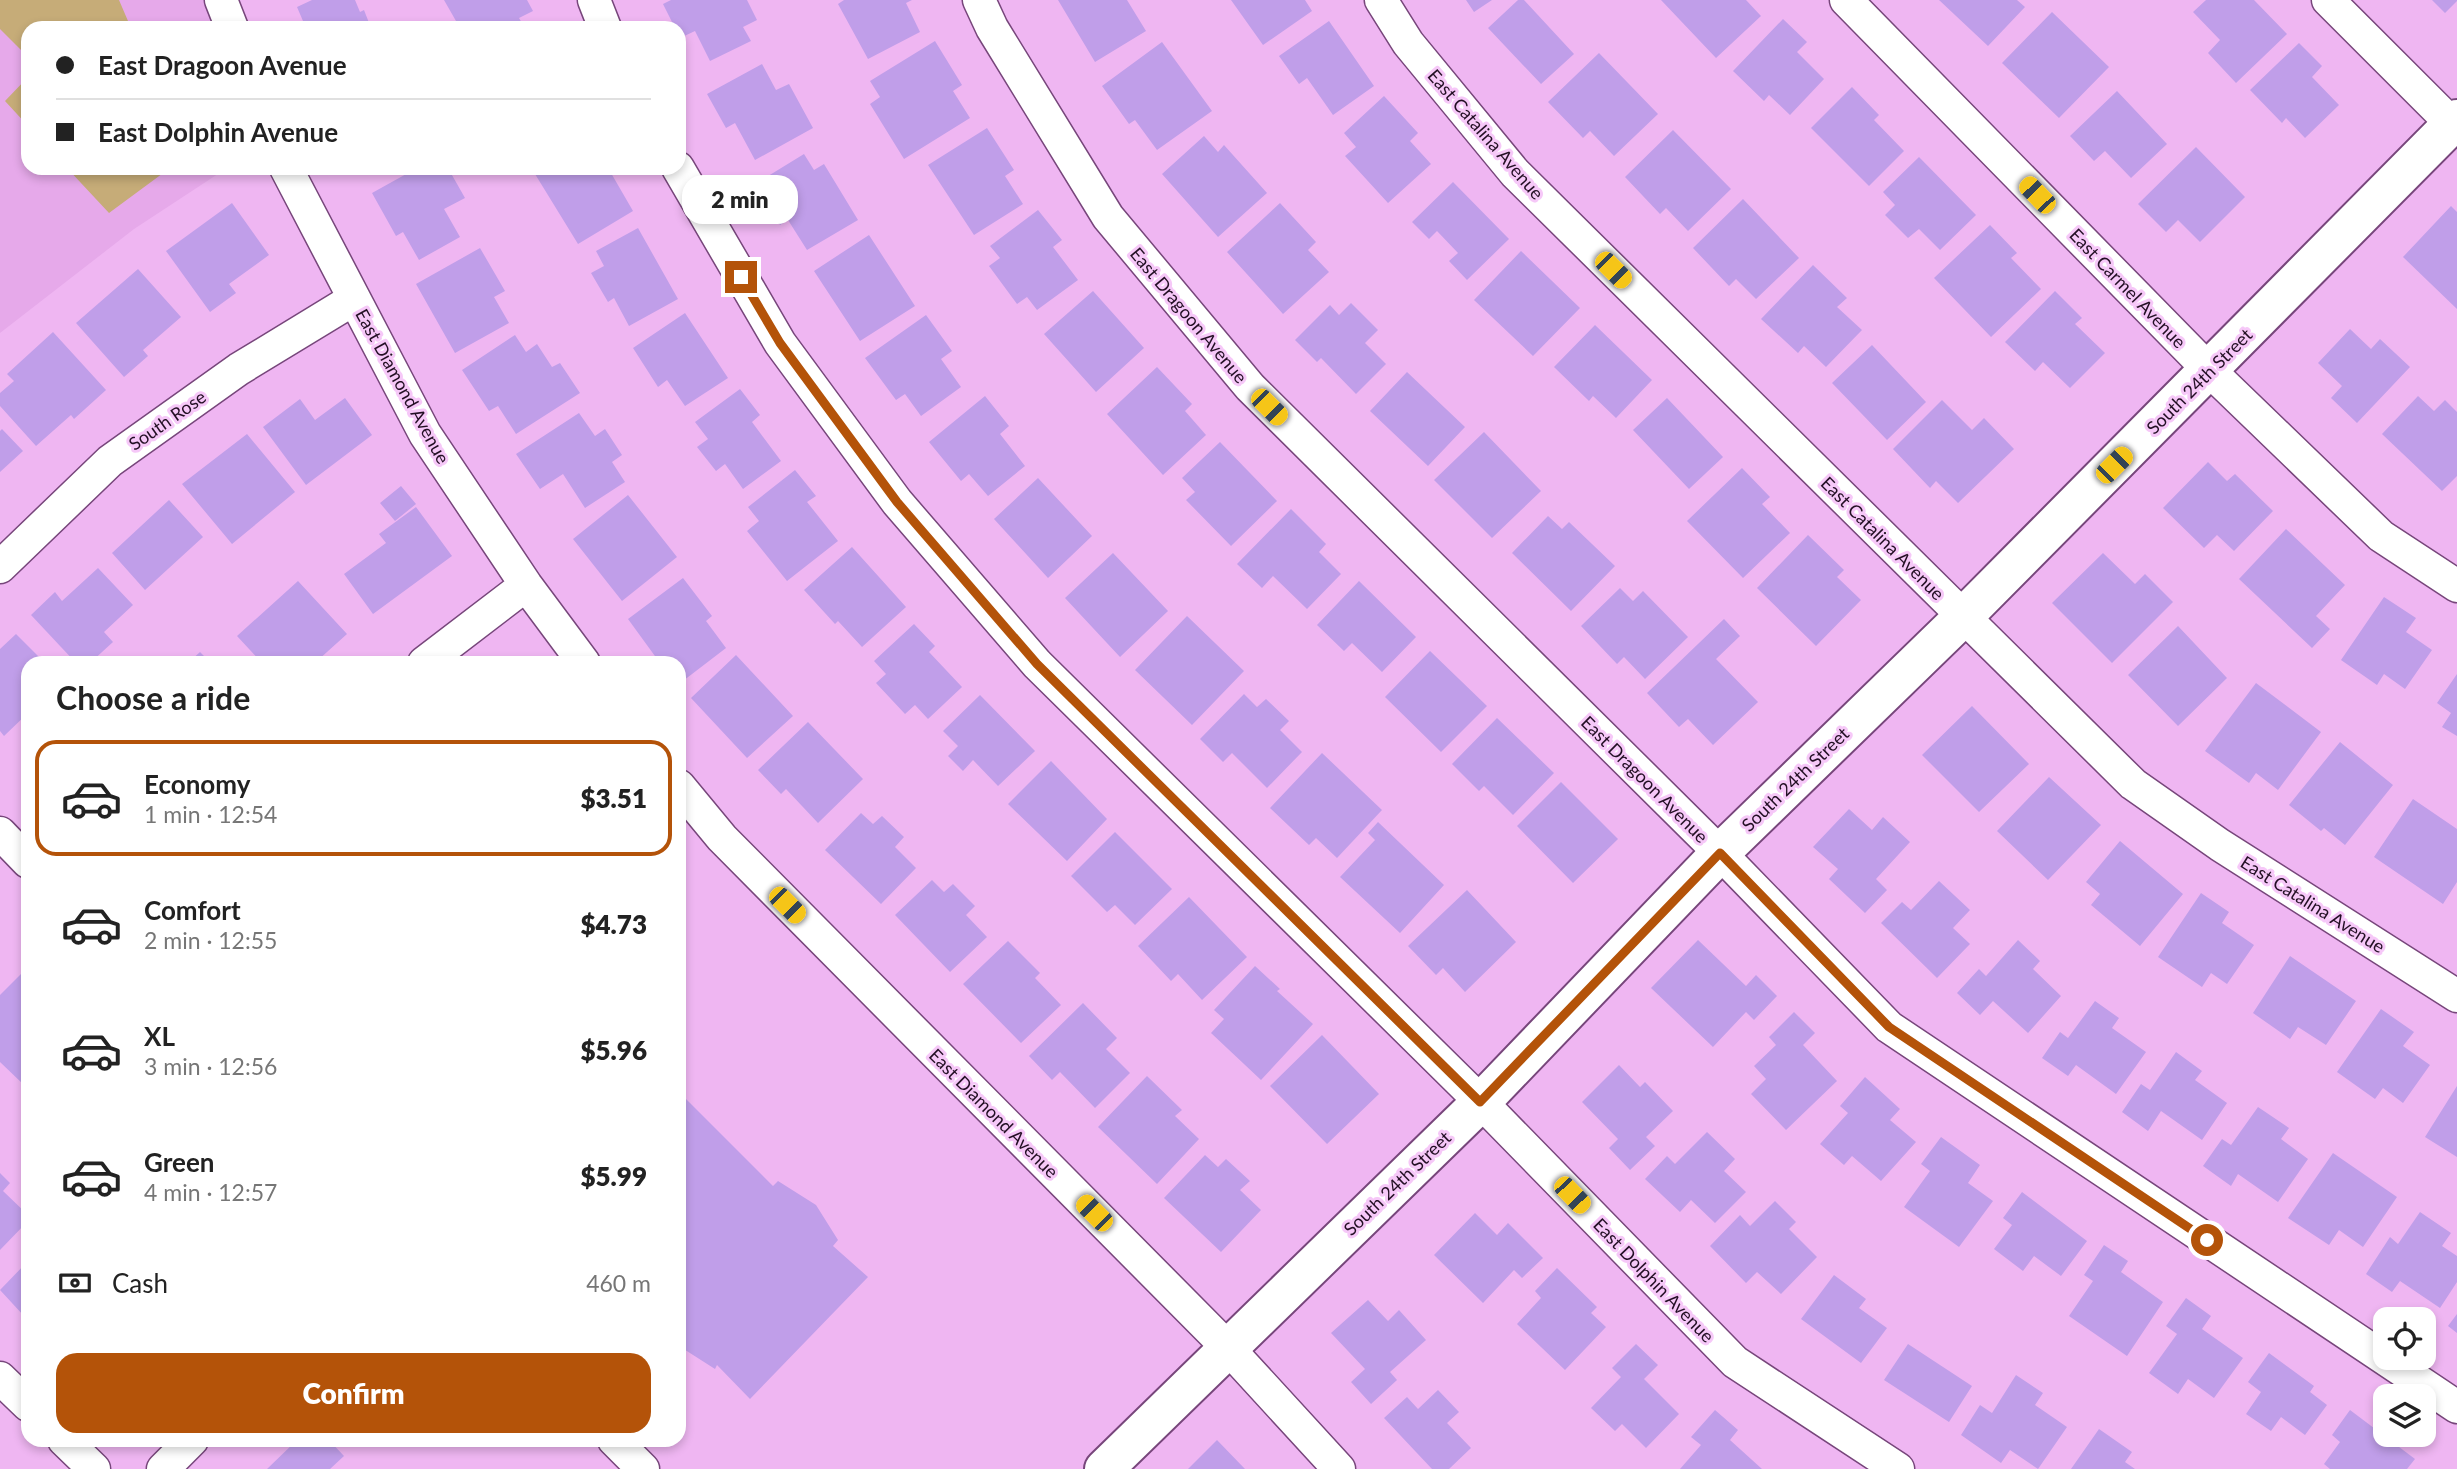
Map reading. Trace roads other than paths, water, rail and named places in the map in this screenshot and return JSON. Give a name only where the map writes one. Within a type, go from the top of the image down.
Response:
[{"type":"street","points":[[221,0],[229,21]]},
{"type":"street","points":[[594,0],[602,21]]},
{"type":"street","name":"East Dragoon Avenue","points":[[979,0],[992,27],[1108,217],[1250,387],[1720,853],[1889,1027],[2457,1407]]},
{"type":"street","name":"East Catalina Avenue","points":[[1381,0],[1408,43],[1515,173],[2133,784],[2220,845],[2457,996]]},
{"type":"street","name":"East Carmel Avenue","points":[[1846,0],[2209,370],[2381,536],[2457,586]]},
{"type":"street","points":[[2328,0],[2455,124]]},
{"type":"street","name":"South 24th Street","points":[[1104,1469],[1480,1102],[1720,853],[1963,617],[2455,124]]},
{"type":"street","name":"East Diamond Avenue","points":[[290,175],[425,434],[526,585],[579,656]]},
{"type":"street","name":"East Dolphin Avenue","points":[[682,175],[780,343],[897,502],[1037,664],[1480,1102],[1735,1362],[1898,1469]]},
{"type":"street","name":"South Rose","points":[[0,567],[110,461],[239,369],[354,299]]},
{"type":"street","points":[[433,656],[526,585]]},
{"type":"street","name":"East Diamond Avenue","points":[[686,794],[722,838],[1228,1348],[1339,1469]]},
{"type":"street","points":[[0,833],[21,855]]},
{"type":"street","points":[[0,1378],[21,1398]]},
{"type":"street","points":[[71,1447],[94,1469]]},
{"type":"street","points":[[163,1469],[185,1447]]},
{"type":"street","points":[[621,1447],[643,1469]]}]
